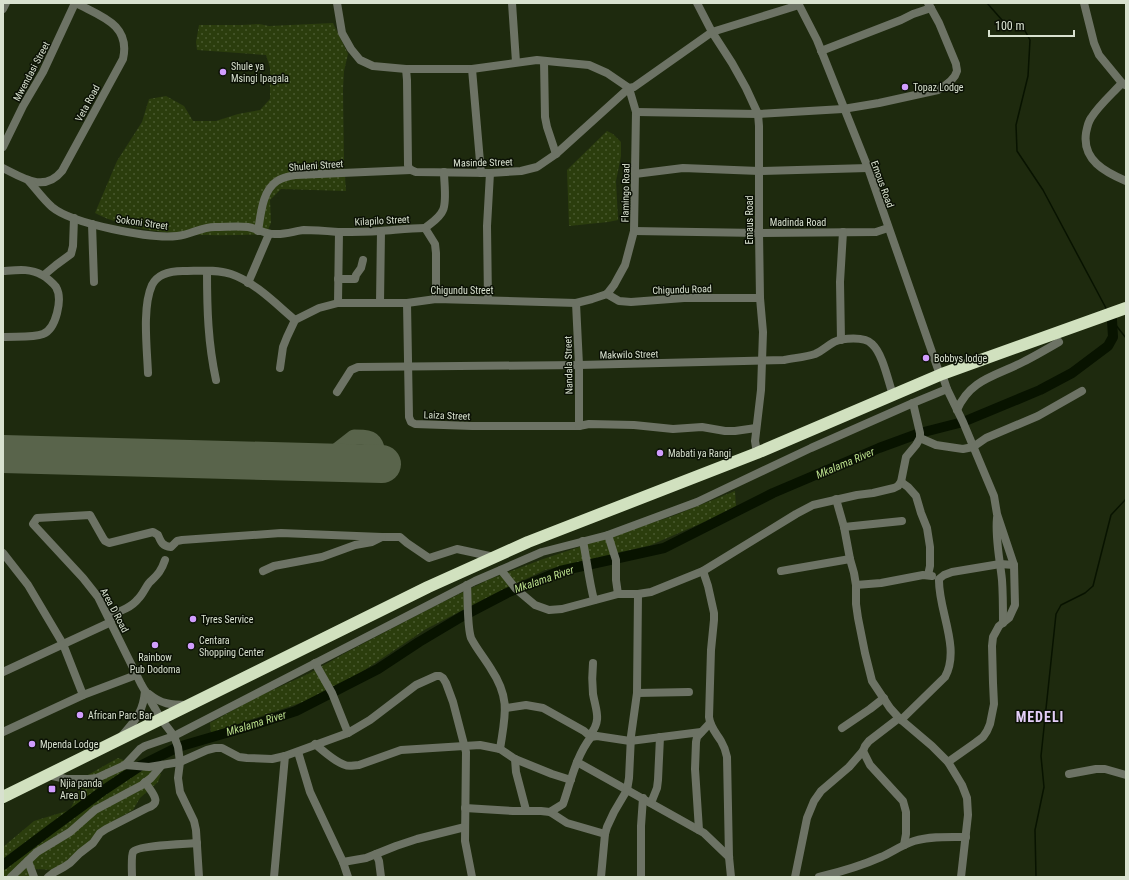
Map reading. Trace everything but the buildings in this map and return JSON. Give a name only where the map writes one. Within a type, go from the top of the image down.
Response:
[{"type":"highway","points":[[3,797],[428,587],[494,557],[602,513],[757,453],[941,375],[1122,309]]},
{"type":"highway","points":[[3,792],[46,776]]},
{"type":"street","points":[[3,9],[6,3]]},
{"type":"street","name":"Mwendasi Street","points":[[3,147],[23,106],[43,72],[75,3]]},
{"type":"street","name":"Veta Road","points":[[3,168],[28,180],[43,183],[48,182],[58,176],[123,59],[124,41],[117,27],[110,21],[75,3]]},
{"type":"street","points":[[337,3],[342,33],[351,50],[360,60],[373,66],[406,69],[472,69],[537,60],[589,65],[607,73],[628,88]]},
{"type":"street","points":[[512,3],[516,62]]},
{"type":"street","name":"Emaus Road","points":[[697,3],[712,32],[746,88],[758,114],[760,298],[763,332],[761,390],[755,441],[757,453]]},
{"type":"street","points":[[1084,3],[1094,43],[1100,55],[1124,84],[1092,117],[1087,129],[1086,141],[1088,152],[1099,166],[1126,181]]},
{"type":"street","name":"Masinde Street","points":[[411,170],[416,172],[490,173],[529,170],[543,164],[556,154],[628,88],[634,87],[712,32],[799,4]]},
{"type":"street","name":"Emous Road","points":[[799,4],[821,51],[843,109],[868,168],[941,375],[994,496],[997,514]]},
{"type":"street","points":[[636,112],[758,114],[843,109],[938,90],[946,86],[957,70],[956,64],[939,23],[930,6],[901,20],[821,51]]},
{"type":"street","points":[[544,61],[546,127],[556,154]]},
{"type":"street","points":[[406,69],[408,165],[411,170]]},
{"type":"street","points":[[472,69],[481,173]]},
{"type":"street","name":"Flamingo Road","points":[[607,294],[626,265],[634,232],[636,112],[628,88]]},
{"type":"street","points":[[635,174],[683,168],[759,171],[868,168]]},
{"type":"street","name":"Shuleni Street","points":[[258,231],[266,194],[278,180],[296,175],[411,170]]},
{"type":"street","points":[[436,299],[435,244],[425,228],[440,216],[444,210],[444,172]]},
{"type":"street","points":[[488,300],[487,226],[490,173]]},
{"type":"street","name":"Sokoni Street","points":[[28,180],[52,207],[67,216],[92,224],[127,232],[156,236],[177,236],[210,227],[248,227],[269,234],[284,234],[303,230],[339,232]]},
{"type":"street","points":[[44,276],[71,254],[74,246],[74,218]]},
{"type":"street","points":[[92,224],[94,282]]},
{"type":"street","name":"Kilapilo Street","points":[[339,232],[425,228]]},
{"type":"street","name":"Madinda Road","points":[[634,232],[876,232],[888,228]]},
{"type":"street","points":[[380,303],[381,231]]},
{"type":"street","points":[[338,303],[339,232]]},
{"type":"street","points":[[841,340],[840,282],[843,232]]},
{"type":"street","points":[[248,283],[269,234]]},
{"type":"street","points":[[338,279],[355,279],[361,268],[363,260]]},
{"type":"street","points":[[3,271],[26,270],[35,272],[44,276],[56,287],[58,294],[57,316],[52,326],[44,334],[3,337]]},
{"type":"street","points":[[148,372],[147,304],[153,283],[162,274],[172,271],[216,271],[231,274],[259,290],[295,320],[283,347],[280,368]]},
{"type":"street","points":[[207,271],[208,323],[211,358],[216,380]]},
{"type":"street","name":"Chigundu Street","points":[[295,320],[319,308],[338,303],[407,303],[436,299],[576,303],[607,294]]},
{"type":"street","name":"Chigundu Road","points":[[607,294],[619,301],[631,302],[684,298],[760,298]]},
{"type":"street","name":"Laiza Street","points":[[407,303],[409,416],[411,422],[415,424],[472,426],[578,426]]},
{"type":"street","name":"Nandala Street","points":[[576,303],[579,365],[578,426]]},
{"type":"street","name":"Makwilo Street","points":[[337,392],[350,372],[354,368],[358,367],[579,365],[784,360],[815,354],[834,342],[841,340],[862,339],[873,344],[882,360],[893,396]]},
{"type":"street","points":[[957,410],[966,394],[979,382],[1024,362],[1059,342]]},
{"type":"street","points":[[46,776],[66,779],[97,778],[125,765],[140,749],[145,746],[174,736],[467,585],[547,551],[608,534],[697,502],[811,448],[947,389]]},
{"type":"street","points":[[920,438],[936,445],[963,449],[973,447],[986,438],[1038,416],[1082,391]]},
{"type":"street","points":[[501,570],[516,589],[535,605],[549,610],[562,609],[618,594],[638,594],[651,592],[703,571],[743,545],[813,505],[894,488],[901,482],[906,457],[920,438],[913,403]]},
{"type":"street","points":[[578,426],[588,424],[634,425],[673,429],[702,427],[735,431],[756,428]]},
{"type":"street","points":[[901,482],[916,496],[927,528],[930,547],[930,566],[928,575]]},
{"type":"street","points":[[836,500],[844,527],[856,585],[856,604],[872,681],[890,708],[900,719],[948,762],[962,785],[967,798],[968,816],[961,877]]},
{"type":"street","name":"Area D Road","points":[[174,736],[161,719],[145,691],[98,597],[90,586],[33,524],[37,518],[90,514],[103,538],[109,543],[153,532],[158,534],[165,546],[171,547],[177,541],[182,540],[281,533],[382,537]]},
{"type":"street","points":[[997,514],[996,531],[1003,602],[1003,623]]},
{"type":"street","points":[[948,762],[982,737],[990,724],[994,704],[993,637],[998,626],[1009,618],[1015,605],[1014,565],[997,514]]},
{"type":"street","points":[[844,527],[902,521]]},
{"type":"street","points":[[608,534],[616,560],[618,594]]},
{"type":"street","points":[[263,571],[274,566],[322,557],[355,545],[372,542],[382,537],[400,537],[407,544],[429,558],[457,549],[494,557]]},
{"type":"street","points":[[583,541],[594,600]]},
{"type":"street","points":[[3,553],[28,586],[63,644],[83,695]]},
{"type":"street","points":[[781,572],[850,559]]},
{"type":"street","points":[[3,672],[63,644],[129,607],[138,599],[160,572],[165,560]]},
{"type":"street","points":[[939,579],[952,572],[1000,564],[1014,565]]},
{"type":"street","points":[[703,571],[714,613],[711,650],[710,723],[712,729],[722,742],[727,757],[729,857],[731,877]]},
{"type":"street","points":[[856,585],[881,583],[928,575],[939,579]]},
{"type":"street","points":[[795,877],[807,818],[814,801],[821,791],[849,767],[863,751],[869,741],[900,719],[945,677],[949,670],[951,658],[949,639],[940,597],[939,579]]},
{"type":"street","points":[[467,585],[472,639],[501,686],[506,708],[500,749]]},
{"type":"street","points":[[601,877],[605,834],[610,819],[627,790],[629,778],[630,741],[637,693],[638,594]]},
{"type":"street","points":[[315,663],[332,693],[348,733]]},
{"type":"street","points":[[550,812],[564,804],[577,762],[598,720],[593,693],[593,663]]},
{"type":"street","points":[[3,732],[83,695],[136,674]]},
{"type":"street","points":[[125,765],[149,767],[180,762],[215,748],[222,748],[247,758],[272,759],[285,756],[348,733],[370,720],[416,685],[436,676],[440,676],[446,683],[453,702],[465,746],[465,841],[472,877]]},
{"type":"street","points":[[119,739],[137,718],[143,703],[145,691],[163,703],[190,705]]},
{"type":"street","points":[[637,693],[688,692]]},
{"type":"street","points":[[842,728],[884,698]]},
{"type":"street","points":[[506,708],[526,706],[543,708],[590,736],[630,741],[701,732]]},
{"type":"street","points":[[698,830],[695,769],[696,742],[697,737],[710,723]]},
{"type":"street","points":[[174,736],[178,747],[180,762],[178,778],[180,792],[194,821],[199,877]]},
{"type":"street","points":[[651,803],[657,788],[660,737]]},
{"type":"street","points":[[315,744],[338,762],[346,766],[359,765],[401,750],[480,745],[500,749],[515,759],[571,780]]},
{"type":"street","points":[[863,751],[870,765],[903,802],[906,812],[906,834],[904,845]]},
{"type":"street","points":[[298,752],[310,792],[343,862],[348,877]]},
{"type":"street","points":[[274,877],[285,756]]},
{"type":"street","points":[[515,759],[516,772],[526,810]]},
{"type":"street","points":[[577,762],[704,833],[729,857]]},
{"type":"street","points":[[11,877],[37,852],[70,832],[95,810],[151,778],[162,765]]},
{"type":"street","points":[[1068,774],[1096,769],[1105,769],[1126,774]]},
{"type":"street","points":[[48,877],[52,873],[70,863],[93,843],[100,833],[146,808],[152,807],[156,800],[145,782]]},
{"type":"street","points":[[641,877],[641,826],[643,798]]},
{"type":"street","points":[[465,808],[550,812],[567,824],[605,834]]},
{"type":"street","points":[[343,862],[366,858],[417,839],[465,827]]},
{"type":"street","points":[[819,877],[880,858],[904,845],[915,841],[929,838],[966,837]]},
{"type":"street","points":[[132,877],[132,856],[136,849],[160,845],[197,843]]},
{"type":"street","points":[[376,854],[379,862],[381,877]]},
{"type":"street","points":[[28,861],[34,877]]},
{"type":"green space","points":[[333,23],[348,54],[344,71],[343,90],[346,191],[281,189],[270,200],[271,223],[266,234],[196,235],[161,232],[126,225],[95,213],[117,161],[142,122],[149,99],[166,96],[184,106],[193,121],[216,121],[238,114],[260,110],[270,99],[270,68],[266,55],[197,50],[196,42],[199,25],[259,24],[269,26]]},
{"type":"green space","points":[[607,131],[613,134],[621,142],[621,156],[616,181],[618,220],[569,226],[567,170]]},
{"type":"green space","points":[[735,491],[736,506],[704,522],[651,545],[545,570],[426,629],[354,677],[303,702],[211,733],[210,723],[257,697],[308,674],[437,605],[490,579],[543,559],[673,516]]},
{"type":"green space","points":[[118,758],[161,774],[158,782],[140,798],[133,810],[101,828],[82,849],[54,870],[35,869],[37,877],[3,877],[3,847],[34,821],[70,810],[86,776]]},
{"type":"waterway","points":[[987,3],[1009,28],[1023,27],[1030,40],[1028,76],[1016,125],[1017,151],[1043,190],[1107,310]]},
{"type":"waterway","points":[[1111,319],[1126,338]]},
{"type":"waterway","name":"Mkalama River","points":[[3,865],[104,790],[140,766],[178,747],[296,711],[378,669],[461,617],[507,593],[560,571],[664,548],[773,493],[879,448],[920,433],[963,422],[1040,390],[1072,373],[1108,346],[1113,337],[1112,320]]},
{"type":"waterway","points":[[1036,877],[1035,830],[1044,787],[1041,756],[1056,614],[1061,605],[1085,593],[1093,586],[1111,515],[1126,499]]},
{"type":"taxiway","points":[[322,462],[354,437],[359,437],[368,438],[374,442],[378,452],[379,464]]},
{"type":"runway","points":[[3,454],[382,464]]},
{"type":"place","name":"Shule ya Msingi Ipagala","points":[[223,72]]},
{"type":"place","name":"Topaz Lodge","points":[[905,87]]},
{"type":"place","name":"Bobbys lodge","points":[[926,358]]},
{"type":"place","name":"Mabati ya Rangi","points":[[660,453]]},
{"type":"place","name":"Tyres Service","points":[[193,619]]},
{"type":"place","name":"Rainbow Pub Dodoma","points":[[155,645]]},
{"type":"place","name":"Centara Shopping Center","points":[[191,646]]},
{"type":"place","name":"African Parc Bar","points":[[80,715]]},
{"type":"place","name":"Mpenda Lodge","points":[[32,744]]},
{"type":"place","name":"Njia panda Area D","points":[[52,789]]},
{"type":"district","name":"MEDELI","points":[[1040,717]]}]
